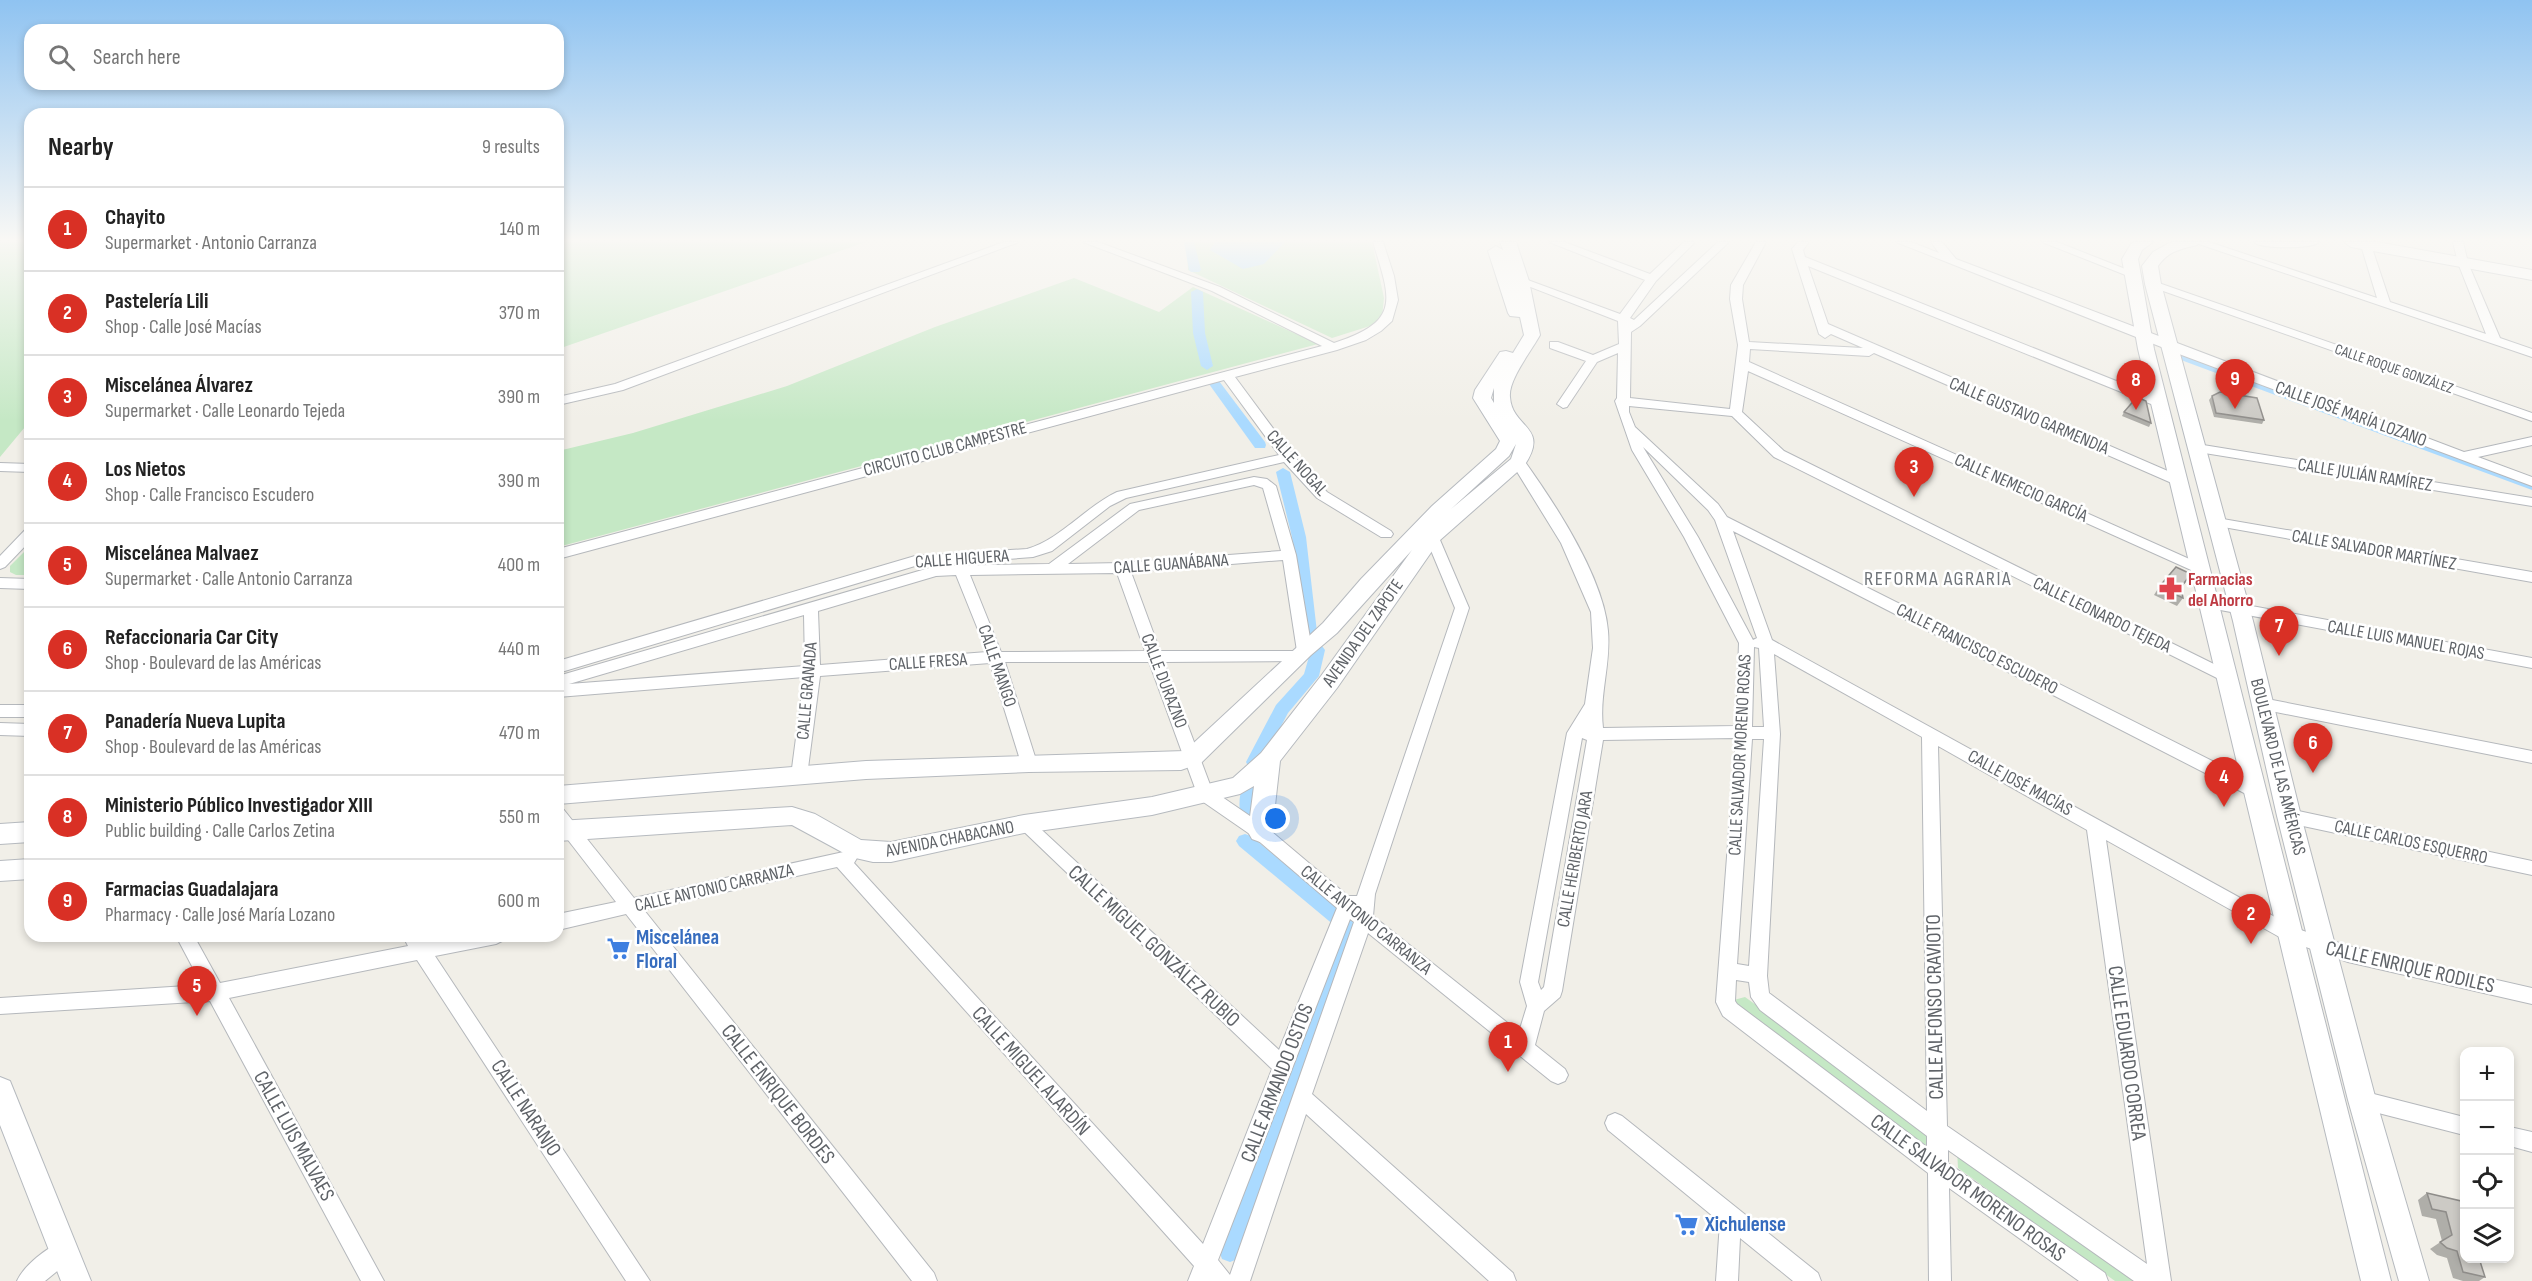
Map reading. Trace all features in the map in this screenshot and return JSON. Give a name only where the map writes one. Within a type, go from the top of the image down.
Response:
[{"type":"main road","points":[[1508,461],[1509,441],[1482,398],[1484,390],[1514,343],[1518,327],[1513,302]]},
{"type":"main road","points":[[1508,461],[1525,449],[1525,435],[1501,397],[1504,385],[1532,335],[1525,302]]},
{"type":"main road","name":"BOULEVARD DE LAS AMÉRICAS","points":[[2138,302],[2144,341],[2376,1281]]},
{"type":"main road","name":"BOULEVARD DE LAS AMÉRICAS","points":[[2158,302],[2240,609],[2289,816],[2361,1100],[2414,1281]]},
{"type":"main road","name":"AVENIDA DEL ZAPOTE","points":[[1205,794],[1240,785],[1269,759],[1329,682],[1432,536],[1508,461]]},
{"type":"main road","name":"AVENIDA DEL ZAPOTE","points":[[1193,757],[1330,628],[1390,560],[1453,497],[1508,461]]},
{"type":"main road","points":[[564,795],[799,776],[1029,763],[1181,761],[1193,757]]},
{"type":"main road","points":[[1260,832],[1269,759]]},
{"type":"main road","name":"AVENIDA CHABACANO","points":[[564,826],[792,816],[806,819],[849,848],[870,854],[891,852],[1024,825],[1152,806],[1205,794]]},
{"type":"main road","points":[[0,834],[24,832]]},
{"type":"main road","points":[[0,871],[24,869]]},
{"type":"main road","points":[[0,1090],[76,1281]]},
{"type":"street","points":[[564,400],[619,387],[851,302]]},
{"type":"street","points":[[1242,302],[1333,347]]},
{"type":"street","name":"CIRCUITO CLUB CAMPESTRE","points":[[564,552],[1333,347],[1377,330],[1391,316],[1392,302]]},
{"type":"street","points":[[1571,302],[1624,325],[1636,324],[1660,302]]},
{"type":"street","points":[[1624,325],[1638,302]]},
{"type":"street","points":[[1622,401],[1736,413],[1744,345],[1736,302]]},
{"type":"street","points":[[1814,302],[1830,350]]},
{"type":"street","points":[[1908,302],[2160,402]]},
{"type":"street","name":"CALLE JOSÉ MARÍA LOZANO","points":[[2049,302],[2144,341],[2532,482]]},
{"type":"street","name":"CALLE ROQUE GONZÁLEZ","points":[[2204,302],[2532,417]]},
{"type":"street","points":[[2378,302],[2532,353]]},
{"type":"street","points":[[2479,302],[2495,341]]},
{"type":"street","name":"CALLE SALVADOR MORENO ROSAS","points":[[1624,325],[1623,412],[1638,450],[1691,537],[1747,643],[1744,732],[1725,1002],[1730,1011],[1938,1168],[2097,1281]]},
{"type":"street","name":"CALLE GUSTAVO GARMENDIA","points":[[1822,326],[2179,482]]},
{"type":"street","points":[[1554,345],[1593,359]]},
{"type":"street","name":"CALLE GUSTAVO GARMENDIA","points":[[1744,345],[1878,352]]},
{"type":"street","points":[[1563,404],[1593,359],[1624,346]]},
{"type":"street","name":"CALLE JOSÉ MARÍA LOZANO","points":[[2171,351],[2532,492]]},
{"type":"street","name":"CALLE NEMECIO GARCÍA","points":[[1743,364],[2200,569]]},
{"type":"street","name":"CALLE NOGAL","points":[[1226,374],[1287,457],[1322,495],[1386,534]]},
{"type":"street","name":"CALLE LEONARDO TEJEDA","points":[[1736,413],[1779,454],[2226,677]]},
{"type":"street","name":"CALLE FRANCISCO ESCUDERO","points":[[1629,426],[1713,507],[1722,520],[2254,790]]},
{"type":"street","points":[[2464,456],[2532,441]]},
{"type":"street","name":"CALLE JULIÁN RAMÍREZ","points":[[2197,448],[2532,502]]},
{"type":"street","name":"CALLE HIGUERA","points":[[564,665],[915,561],[1028,554],[1047,548],[1105,503],[1122,495],[1287,457]]},
{"type":"street","name":"CALLE HERIBERTO JARA","points":[[1508,461],[1543,499],[1593,595],[1602,630],[1593,705],[1596,735],[1553,991],[1536,1006]]},
{"type":"street","points":[[0,467],[24,468]]},
{"type":"street","name":"CALLE NOGAL","points":[[1052,569],[1135,507],[1254,481],[1262,482],[1269,486],[1289,555],[1301,653]]},
{"type":"street","name":"CALLE SALVADOR MORENO ROSAS","points":[[1722,520],[1766,643],[1772,734],[1758,976],[1760,996],[1767,1004],[1937,1131],[2153,1281]]},
{"type":"street","name":"CALLE SALVADOR MARTÍNEZ","points":[[2217,522],[2532,577]]},
{"type":"street","name":"CALLE ARMANDO OSTOS","points":[[1239,1281],[1364,920],[1366,894],[1462,608],[1432,536]]},
{"type":"street","points":[[0,564],[24,539]]},
{"type":"street","name":"CALLE GUANÁBANA","points":[[1052,569],[1122,568],[1289,555]]},
{"type":"street","name":"CALLE DURAZNO","points":[[1122,568],[1205,794]]},
{"type":"street","name":"CALLE HIGUERA","points":[[564,680],[936,571],[1052,569]]},
{"type":"street","name":"CALLE MANGO","points":[[961,570],[996,657],[1029,763]]},
{"type":"street","points":[[0,583],[24,584]]},
{"type":"street","name":"CALLE LUIS MANUEL ROJAS","points":[[2209,603],[2532,663]]},
{"type":"street","name":"CALLE GRANADA","points":[[799,776],[813,670],[811,607]]},
{"type":"street","name":"CALLE JOSÉ MACÍAS","points":[[1747,643],[1766,643],[2289,934]]},
{"type":"street","name":"CALLE FRESA","points":[[564,691],[996,657],[1155,658],[1301,653]]},
{"type":"street","points":[[2262,704],[2532,757]]},
{"type":"street","name":"CALLE HERIBERTO JARA","points":[[1526,1047],[1536,1006],[1530,982],[1575,733],[1593,705]]},
{"type":"street","points":[[0,711],[24,711]]},
{"type":"street","points":[[0,729],[24,730]]},
{"type":"street","points":[[1575,733],[1596,735],[1744,732],[1772,734]]},
{"type":"street","name":"CALLE ALFONSO CRAVIOTO","points":[[1930,733],[1940,1281]]},
{"type":"street","name":"CALLE ANTONIO CARRANZA","points":[[1205,794],[1260,832],[1364,920],[1526,1047],[1558,1075]]},
{"type":"street","name":"CALLE CARLOS ESQUERRO","points":[[2289,816],[2532,868]]},
{"type":"street","name":"CALLE MIGUEL GONZÁLEZ RUBIO","points":[[1024,825],[1284,1067]]},
{"type":"street","name":"CALLE EDUARDO CORREA","points":[[2095,825],[2160,1281]]},
{"type":"street","name":"CALLE ENRIQUE BORDES","points":[[564,828],[926,1281]]},
{"type":"street","name":"CALLE ANTONIO CARRANZA","points":[[564,921],[870,854]]},
{"type":"street","name":"CALLE MIGUEL ALARDÍN","points":[[841,860],[1202,1273],[1222,1281]]},
{"type":"street","points":[[1347,906],[1366,894]]},
{"type":"street","name":"CALLE ARMANDO OSTOS","points":[[1202,1273],[1347,906]]},
{"type":"street","name":"CALLE ENRIQUE RODILES","points":[[2289,934],[2322,947],[2532,996]]},
{"type":"street","name":"CALLE LUIS MALVAES","points":[[187,942],[373,1281]]},
{"type":"street","points":[[0,1006],[216,992],[418,944],[438,942]]},
{"type":"street","name":"CALLE NARANJO","points":[[418,944],[639,1281]]},
{"type":"street","points":[[1726,970],[1758,976]]},
{"type":"street","points":[[1301,1097],[1505,1281]]},
{"type":"street","points":[[2361,1100],[2460,1125]]},
{"type":"street","points":[[1615,1123],[1810,1281]]},
{"type":"street","points":[[2514,1138],[2532,1142]]},
{"type":"street","points":[[1727,1281],[1731,1218]]},
{"type":"street","points":[[28,1281],[64,1251]]},
{"type":"green space","points":[[0,302],[24,302],[24,428],[0,457]]},
{"type":"green space","points":[[564,302],[694,302],[564,347]]},
{"type":"green space","points":[[1007,302],[1133,302],[1159,312],[1173,302],[1225,302],[1318,344],[564,545],[564,450],[633,433],[787,386],[935,327]]},
{"type":"green space","points":[[1255,302],[1384,302],[1382,317],[1370,326],[1332,338]]},
{"type":"green space","points":[[24,552],[24,575],[10,572],[10,566]]},
{"type":"green space","points":[[1745,997],[1932,1132],[1931,1149],[1730,1001]]},
{"type":"green space","points":[[1957,1149],[2143,1281],[2115,1281],[1958,1168]]},
{"type":"building","points":[[2220,392],[2257,398],[2264,420],[2216,413],[2212,396]]},
{"type":"building","points":[[2137,397],[2146,401],[2151,423],[2124,412]]},
{"type":"building","points":[[2176,567],[2191,574],[2181,587],[2183,598],[2159,587]]},
{"type":"building","points":[[2427,1193],[2460,1201],[2460,1262],[2457,1251],[2447,1248],[2440,1242],[2452,1235],[2446,1212],[2432,1209]]},
{"type":"building","points":[[2460,1263],[2481,1263],[2485,1277],[2463,1272]]},
{"type":"waterway","points":[[1197,302],[1199,333],[1207,366]]},
{"type":"waterway","points":[[2185,357],[2532,486]]},
{"type":"waterway","points":[[1215,384],[1260,445]]},
{"type":"waterway","points":[[1283,472],[1299,537],[1310,632]]},
{"type":"waterway","points":[[1254,762],[1282,709],[1311,676],[1317,650]]},
{"type":"waterway","points":[[1248,813],[1249,790]]},
{"type":"waterway","points":[[1230,1251],[1351,929],[1245,841]]},
{"type":"place","name":"Farmacias Guadalajara","points":[[2235,409]]},
{"type":"place","name":"Ministerio Público Investigador XIII","points":[[2136,410]]},
{"type":"place","name":"Miscelánea Álvarez","points":[[1914,497]]},
{"type":"place","name":"Farmacias del Ahorro","points":[[2170,589]]},
{"type":"place","name":"Panadería Nueva Lupita","points":[[2279,656]]},
{"type":"place","name":"Refaccionaria Car City","points":[[2313,773]]},
{"type":"place","name":"Los Nietos","points":[[2224,807]]},
{"type":"place","name":"Pastelería Lili","points":[[2251,944]]},
{"type":"place","name":"Miscelánea Floral","points":[[618,949]]},
{"type":"place","name":"Miscelánea Malvaez","points":[[197,1016]]},
{"type":"place","name":"Chayito","points":[[1508,1072]]},
{"type":"place","name":"Xichulense","points":[[1687,1224]]},
{"type":"district","name":"REFORMA AGRARIA","points":[[1938,579]]}]
